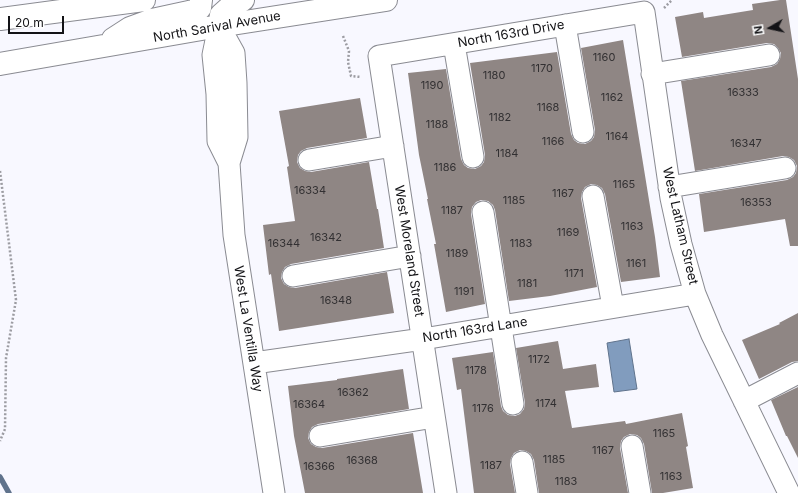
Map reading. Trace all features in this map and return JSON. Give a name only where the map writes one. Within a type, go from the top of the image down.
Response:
[{"type":"main road","points":[[0,19],[144,0]]},
{"type":"main road","points":[[99,48],[130,28],[152,20],[198,10],[200,8],[201,0]]},
{"type":"main road","points":[[219,26],[221,15],[232,5],[243,0]]},
{"type":"main road","name":"North Sarival Avenue","points":[[0,64],[219,26],[386,0]]},
{"type":"street","name":"North 163rd Drive","points":[[379,56],[565,25],[652,13]]},
{"type":"street","name":"West Latham Street","points":[[652,13],[652,74],[669,187],[681,244],[696,294],[712,335],[789,493]]},
{"type":"street","points":[[565,25],[583,132]]},
{"type":"street","name":"West La Ventilla Way","points":[[219,26],[213,55],[217,94],[218,141],[229,163],[234,235],[274,493]]},
{"type":"street","points":[[454,44],[474,157]]},
{"type":"street","points":[[652,74],[770,55]]},
{"type":"street","name":"West Moreland Street","points":[[379,56],[446,493]]},
{"type":"street","points":[[309,160],[393,146]]},
{"type":"street","points":[[669,187],[785,168]]},
{"type":"street","points":[[593,196],[613,307]]},
{"type":"street","points":[[483,212],[513,404]]},
{"type":"street","points":[[293,276],[410,256]]},
{"type":"street","name":"North 163rd Lane","points":[[254,363],[423,339],[696,294]]},
{"type":"street","points":[[744,401],[798,373]]},
{"type":"street","points":[[320,436],[434,417]]},
{"type":"street","points":[[632,446],[640,493]]},
{"type":"street","points":[[522,462],[527,493]]},
{"type":"path","points":[[652,13],[664,7],[672,0]]},
{"type":"path","points":[[343,36],[349,51],[348,62],[351,76],[361,77]]},
{"type":"path","points":[[0,171],[16,300],[6,358],[5,429],[0,441]]},
{"type":"water","points":[[629,339],[637,389],[614,392],[607,343]]},
{"type":"building","points":[[786,0],[798,79],[798,246],[790,246],[785,219],[704,232],[699,194],[787,180],[793,177],[796,173],[797,166],[794,160],[783,156],[695,171],[681,81],[771,67],[777,64],[781,53],[774,44],[767,43],[682,57],[675,17],[703,12],[704,18],[753,10],[752,4]]},
{"type":"building","points":[[623,40],[655,237],[660,277],[621,282],[605,194],[602,188],[591,184],[585,187],[581,198],[597,287],[550,296],[509,301],[495,210],[493,205],[488,201],[481,200],[476,202],[472,207],[471,214],[485,304],[446,312],[434,244],[436,244],[419,155],[408,73],[446,69],[461,159],[464,165],[468,168],[475,169],[481,166],[484,162],[485,155],[470,63],[557,52],[571,134],[574,140],[578,143],[585,144],[591,141],[594,137],[595,130],[581,48]]},
{"type":"building","points":[[360,98],[367,138],[307,148],[301,151],[298,155],[297,162],[300,168],[311,172],[369,162],[384,248],[291,264],[285,267],[281,278],[284,284],[295,288],[387,272],[394,313],[279,331],[271,274],[269,275],[263,225],[295,221],[287,167],[289,166],[279,111]]},
{"type":"building","points":[[798,313],[798,361],[792,362],[759,379],[742,340],[780,324],[779,323]]},
{"type":"building","points":[[558,341],[563,369],[596,364],[599,387],[565,391],[572,428],[625,421],[626,424],[682,413],[693,488],[663,493],[652,493],[644,444],[641,438],[637,435],[630,434],[624,437],[621,441],[620,448],[628,493],[539,493],[534,460],[531,454],[520,450],[514,453],[510,464],[515,493],[474,493],[461,389],[457,390],[452,358],[493,352],[501,406],[503,411],[508,415],[515,416],[520,414],[524,409],[525,403],[516,348]]},
{"type":"building","points":[[403,369],[409,409],[318,424],[312,427],[308,438],[311,444],[322,448],[413,433],[423,493],[305,493],[294,436],[288,386],[337,380]]},
{"type":"building","points":[[798,387],[798,458],[786,436],[771,400]]},
{"type":"waterway","points":[[0,477],[9,493]]}]
